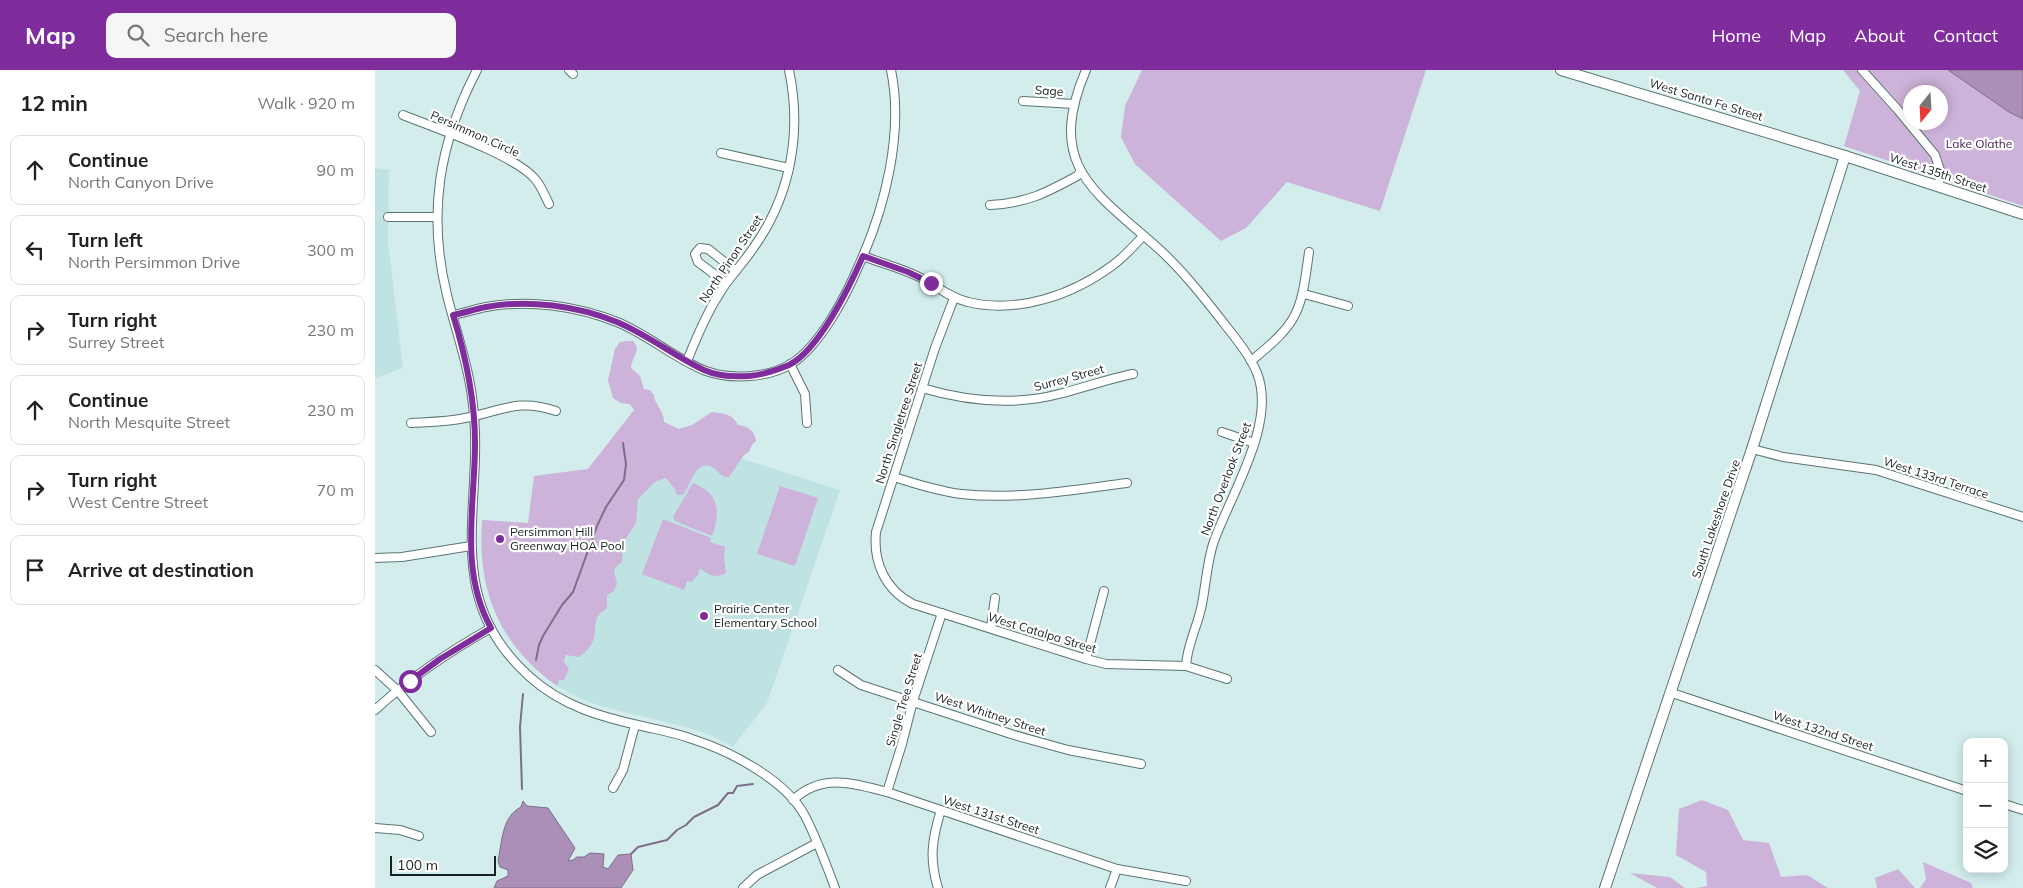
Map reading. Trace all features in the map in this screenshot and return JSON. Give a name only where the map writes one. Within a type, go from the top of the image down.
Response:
[{"type":"street","points":[[477,70],[465,93],[449,134],[440,173],[437,217],[441,270],[468,372],[474,415],[472,569],[476,587],[491,628],[512,659],[542,687],[568,703],[591,713],[683,736],[715,748],[771,779],[793,800],[805,815],[835,888]]},
{"type":"street","name":"North Pinon Street","points":[[687,361],[702,324],[726,283],[767,228],[782,196],[793,152],[795,114],[789,70]]},
{"type":"street","points":[[453,315],[488,307],[513,305],[552,306],[597,315],[638,331],[705,371],[727,376],[756,375],[790,364],[806,350],[822,330],[847,290],[877,220],[890,167],[894,117],[891,70]]},
{"type":"street","name":"North Overlook Street","points":[[1086,70],[1071,116],[1072,142],[1081,171],[1098,196],[1185,275],[1210,304],[1251,360],[1261,383],[1263,410],[1254,444],[1214,542],[1202,605],[1187,652],[1186,666]]},
{"type":"street","name":"West Santa Fe Street","points":[[1561,70],[1845,156]]},
{"type":"street","points":[[1863,70],[1935,156],[1941,173],[1938,186]]},
{"type":"street","name":"Sage","points":[[1023,101],[1074,104]]},
{"type":"street","name":"Persimmon Circle","points":[[403,115],[517,164],[537,180],[549,204]]},
{"type":"street","points":[[721,153],[789,168]]},
{"type":"street","name":"West 135th Street","points":[[1845,156],[2023,214]]},
{"type":"street","name":"South Lakeshore Drive","points":[[1605,888],[1672,693],[1752,449],[1845,156]]},
{"type":"street","points":[[990,205],[1010,204],[1037,196],[1077,176],[1081,171]]},
{"type":"street","points":[[388,217],[437,217]]},
{"type":"street","points":[[863,256],[918,276],[954,298],[969,302],[997,305],[1031,302],[1076,287],[1112,266],[1143,236]]},
{"type":"street","points":[[726,283],[698,262],[695,254],[700,248],[708,249],[736,271]]},
{"type":"street","points":[[1251,360],[1272,344],[1287,329],[1300,306],[1304,294],[1309,252]]},
{"type":"street","points":[[1304,294],[1348,306]]},
{"type":"street","name":"North Singletree Street","points":[[876,557],[875,532],[922,388],[954,298]]},
{"type":"street","points":[[790,364],[805,394],[807,423]]},
{"type":"street","name":"Surrey Street","points":[[922,388],[971,399],[1015,401],[1059,394],[1108,379],[1133,374]]},
{"type":"street","points":[[411,423],[438,422],[522,405],[538,405],[555,411]]},
{"type":"street","points":[[1222,432],[1254,444]]},
{"type":"street","name":"West 133rd Terrace","points":[[1752,449],[1783,457],[1876,470],[2023,517]]},
{"type":"street","points":[[894,477],[944,492],[977,495],[1055,492],[1127,483]]},
{"type":"street","points":[[375,558],[402,557],[471,546]]},
{"type":"street","name":"West Catalpa Street","points":[[876,557],[881,570],[896,593],[913,604],[1085,659],[1106,664],[1186,666],[1227,679]]},
{"type":"street","points":[[1085,659],[1104,590]]},
{"type":"street","points":[[991,628],[995,598]]},
{"type":"street","name":"Single Tree Street","points":[[887,792],[913,701],[942,613]]},
{"type":"street","points":[[375,710],[398,690],[440,659],[491,628]]},
{"type":"street","points":[[375,670],[398,690],[431,732]]},
{"type":"street","name":"West Whitney Street","points":[[838,670],[861,685],[1014,735],[1059,747],[1141,764]]},
{"type":"street","name":"West 132nd Street","points":[[1672,693],[1963,790]]},
{"type":"street","points":[[613,788],[623,770],[635,725]]},
{"type":"street","name":"West 131st Street","points":[[793,800],[820,783],[848,782],[887,792],[1117,868],[1186,881]]},
{"type":"street","points":[[2008,805],[2023,810]]},
{"type":"street","points":[[938,888],[931,853],[941,810]]},
{"type":"street","points":[[375,828],[400,830],[419,836]]},
{"type":"street","points":[[743,888],[757,875],[817,843]]},
{"type":"street","points":[[1110,888],[1117,868]]},
{"type":"shaded area","name":"Lake Olathe","points":[[1948,70],[2023,70],[2023,119],[2009,112]]},
{"type":"shaded area","points":[[375,168],[389,170],[388,242],[403,368],[375,378]]},
{"type":"shaded area","points":[[727,454],[840,490],[767,703],[733,747],[713,736],[689,728],[600,706],[577,697],[557,686],[618,496]]},
{"type":"shaded area","points":[[523,801],[527,806],[548,808],[575,848],[568,861],[577,857],[584,857],[590,853],[604,854],[603,867],[608,869],[618,855],[631,854],[633,870],[621,888],[494,888],[497,881],[508,876],[508,870],[500,867],[498,861],[502,838],[506,823],[515,811],[521,807]]},
{"type":"green space","points":[[1142,70],[1426,70],[1380,211],[1287,182],[1246,228],[1221,241],[1135,164],[1121,137],[1125,106]]},
{"type":"green space","name":"Lake Olathe","points":[[1843,70],[2023,70],[2023,206],[1844,146],[1860,91]]},
{"type":"green space","points":[[633,341],[637,348],[631,368],[640,376],[644,389],[650,390],[654,395],[664,422],[679,429],[692,425],[712,412],[724,414],[733,418],[738,425],[750,430],[754,434],[756,441],[729,477],[723,476],[712,467],[706,465],[702,466],[694,475],[683,495],[677,495],[666,478],[655,482],[638,499],[636,523],[623,543],[622,562],[614,570],[617,584],[614,591],[607,595],[607,608],[597,618],[593,641],[588,649],[579,657],[566,655],[564,662],[569,669],[564,680],[559,680],[557,686],[537,670],[520,652],[506,634],[496,614],[488,593],[483,570],[481,546],[482,520],[528,523],[534,476],[588,469],[634,410],[630,404],[621,403],[613,398],[608,380],[615,349],[620,342]]},
{"type":"green space","points":[[693,483],[708,492],[716,504],[715,527],[712,536],[675,521],[673,517]]},
{"type":"green space","points":[[780,486],[818,498],[795,566],[757,554]]},
{"type":"green space","points":[[663,519],[711,538],[710,542],[725,547],[726,573],[719,576],[712,575],[700,568],[698,575],[691,582],[687,581],[684,590],[642,574]]},
{"type":"green space","points":[[1702,800],[1728,810],[1743,840],[1769,843],[1781,877],[1807,875],[1828,888],[1696,888],[1707,886],[1706,872],[1676,855],[1679,809]]},
{"type":"green space","points":[[1923,862],[1971,883],[1973,888],[1920,888],[1926,879]]},
{"type":"green space","points":[[1898,869],[1915,888],[1877,888],[1875,878]]},
{"type":"green space","points":[[1630,873],[1670,877],[1685,888],[1657,888]]},
{"type":"waterway","points":[[536,660],[543,636],[562,605],[573,592],[597,526],[606,507],[624,480],[626,464],[623,443]]},
{"type":"waterway","points":[[522,789],[520,727],[523,694]]},
{"type":"waterway","points":[[631,854],[638,847],[667,840],[694,817],[718,805],[728,793],[733,793],[737,786],[753,784]]},
{"type":"place","name":"Persimmon Hill Greenway HOA Pool","points":[[500,539]]},
{"type":"place","name":"Prairie Center Elementary School","points":[[704,616]]},
{"type":"route","points":[[410,681],[440,659],[491,628],[478,595],[472,569],[471,518],[475,465],[474,408],[470,380],[453,315],[488,307],[513,305],[552,306],[570,309],[597,315],[638,331],[705,371],[727,376],[744,376],[763,374],[790,364],[813,343],[847,290],[863,256],[908,272],[931,283]]}]
